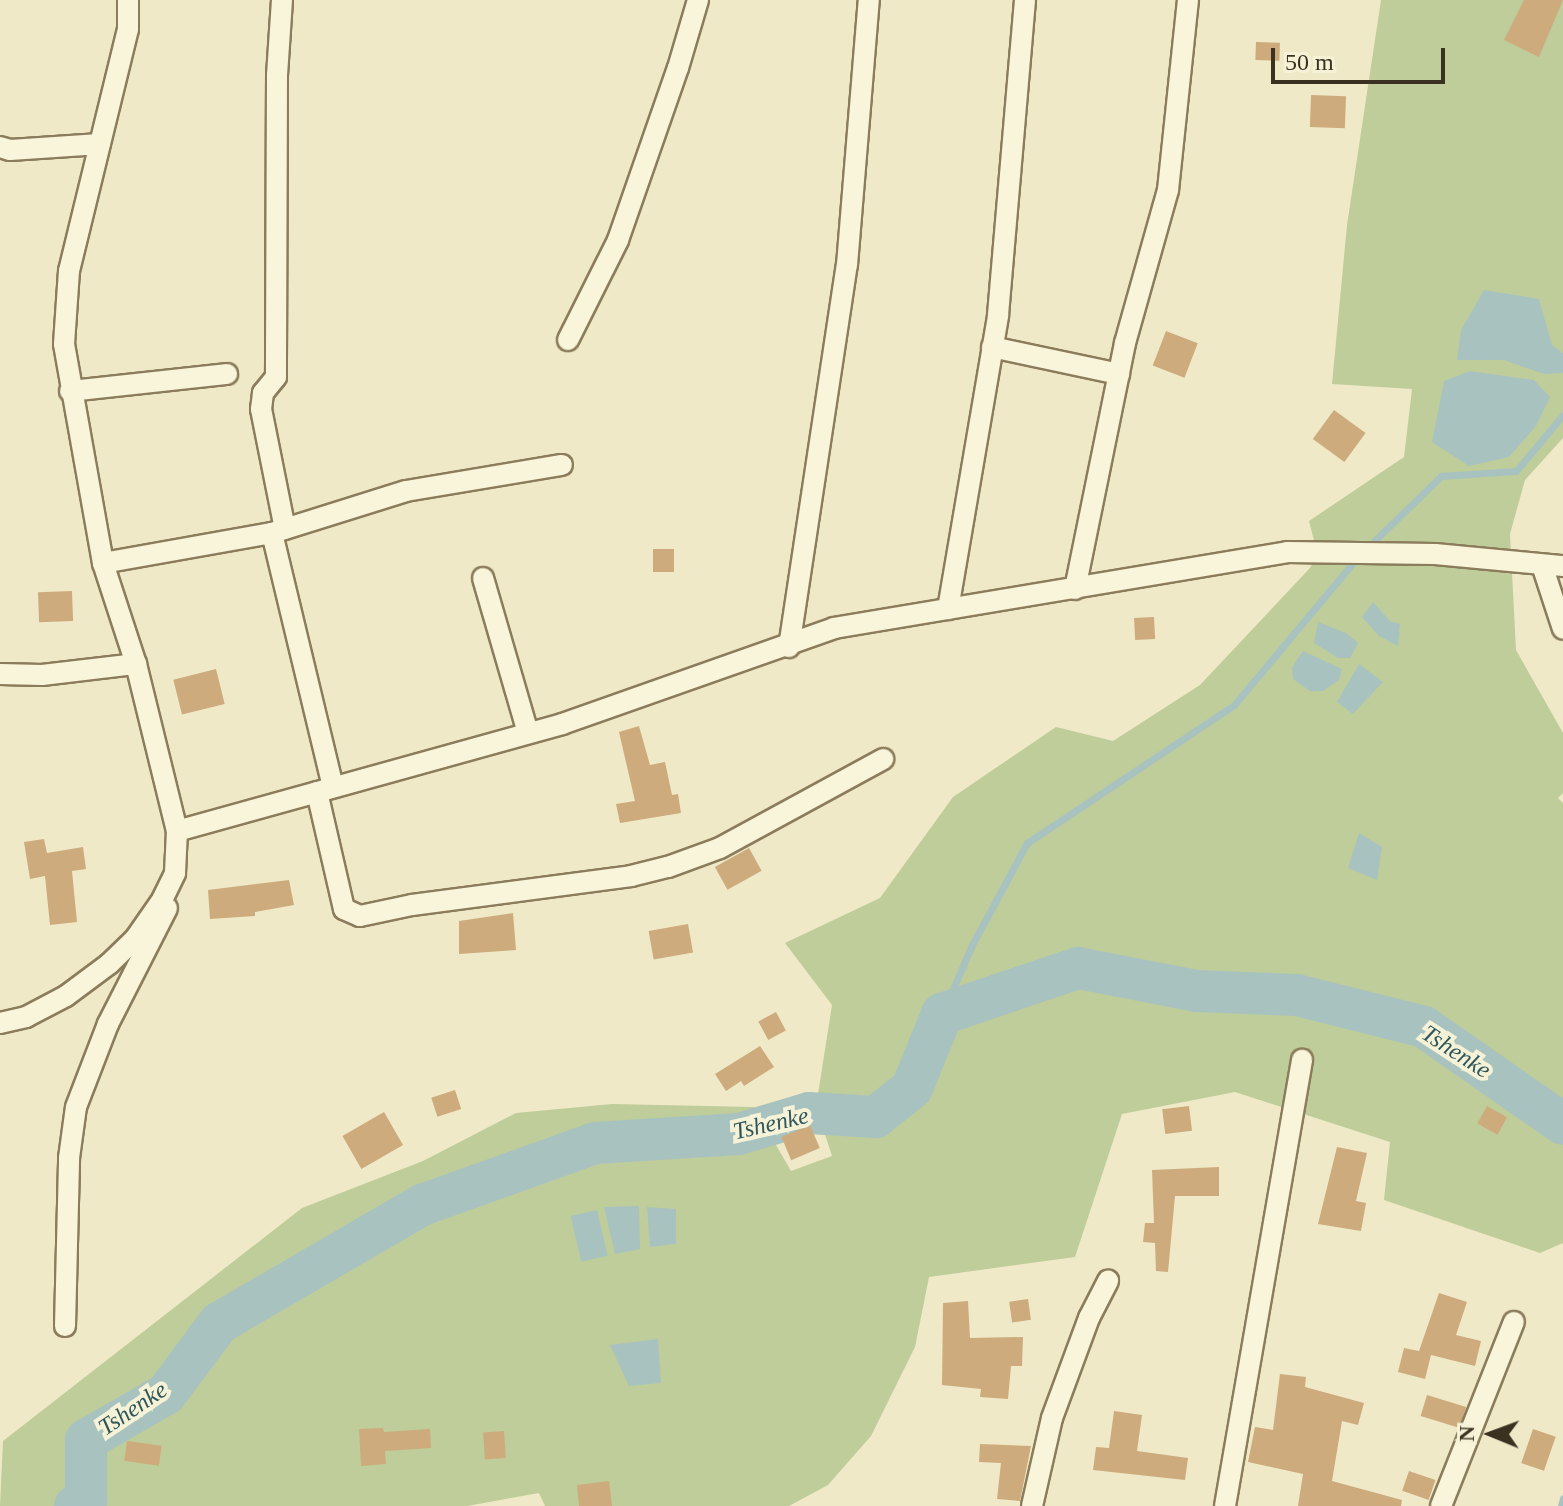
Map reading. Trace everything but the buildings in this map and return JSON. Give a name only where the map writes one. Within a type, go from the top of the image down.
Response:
[{"type":"street","points":[[65,1326],[69,1158],[76,1107],[108,1024],[164,918],[175,873],[177,831],[136,664],[103,563],[64,344],[69,271],[128,29],[128,0]]},
{"type":"street","points":[[282,0],[277,75],[276,377],[263,393],[261,409],[344,909],[360,916],[412,905],[631,876],[668,867],[741,837],[883,759]]},
{"type":"street","points":[[568,340],[618,240],[670,95],[698,0]]},
{"type":"street","points":[[789,647],[847,265],[869,0]]},
{"type":"street","points":[[948,609],[992,347],[1025,0]]},
{"type":"street","points":[[1075,589],[1119,374],[1168,190],[1188,0]]},
{"type":"street","points":[[0,147],[10,150],[100,144]]},
{"type":"street","points":[[992,347],[1119,374]]},
{"type":"street","points":[[70,391],[227,374]]},
{"type":"street","points":[[103,563],[279,531],[406,491],[562,465]]},
{"type":"street","points":[[177,831],[528,733],[789,647],[834,628],[1287,552],[1435,554],[1563,566]]},
{"type":"street","points":[[1542,565],[1563,629]]},
{"type":"street","points":[[483,578],[528,733]]},
{"type":"street","points":[[0,674],[42,675],[136,664]]},
{"type":"street","points":[[0,1023],[26,1017],[66,996],[109,964],[135,939],[162,900],[175,873]]},
{"type":"street","points":[[1225,1506],[1302,1060]]},
{"type":"street","points":[[1032,1506],[1052,1418],[1089,1318],[1108,1281]]},
{"type":"street","points":[[1441,1506],[1514,1322]]},
{"type":"green space","points":[[1381,0],[1563,0],[1563,438],[1525,480],[1510,534],[1516,650],[1563,733],[1563,793],[1558,798],[1563,803],[1563,1243],[1540,1253],[1384,1200],[1390,1142],[1235,1092],[1122,1114],[1075,1257],[929,1277],[915,1347],[871,1436],[828,1485],[789,1506],[545,1506],[539,1493],[467,1506],[0,1506],[3,1441],[302,1208],[423,1161],[516,1113],[612,1104],[754,1107],[791,1171],[832,1156],[816,1107],[832,1005],[785,943],[880,898],[953,797],[1056,727],[1113,741],[1200,685],[1318,556],[1309,521],[1404,457],[1412,389],[1332,384],[1347,225]]},
{"type":"water","points":[[1484,290],[1539,299],[1552,345],[1563,353],[1563,373],[1544,374],[1504,360],[1457,360],[1461,330]]},
{"type":"water","points":[[1470,371],[1534,380],[1550,397],[1536,426],[1509,457],[1469,466],[1432,442],[1444,381]]},
{"type":"water","points":[[1373,602],[1390,621],[1400,624],[1398,646],[1379,636],[1362,617]]},
{"type":"water","points":[[1318,622],[1346,633],[1358,643],[1350,658],[1338,658],[1314,643]]},
{"type":"water","points":[[1303,651],[1342,669],[1339,680],[1323,691],[1310,691],[1293,679],[1292,667]]},
{"type":"water","points":[[1359,664],[1383,682],[1353,714],[1337,702]]},
{"type":"water","points":[[1359,833],[1382,847],[1377,880],[1348,868]]},
{"type":"water","points":[[639,1206],[640,1249],[615,1254],[604,1207]]},
{"type":"water","points":[[647,1207],[676,1209],[676,1244],[650,1247]]},
{"type":"water","points":[[597,1210],[608,1256],[581,1262],[571,1216]]},
{"type":"water","points":[[658,1339],[661,1383],[629,1386],[610,1345]]},
{"type":"waterway","points":[[1366,549],[1441,476],[1516,471],[1563,415]]},
{"type":"waterway","points":[[942,1014],[972,945],[1027,843],[1234,705],[1357,558]]},
{"type":"waterway","name":"Tshenke","points":[[75,1506],[86,1500],[86,1440],[166,1394],[219,1323],[422,1205],[595,1143],[739,1134],[809,1113],[876,1117],[912,1088],[942,1014],[1078,968],[1196,991],[1297,995],[1424,1027],[1563,1124]]},
{"type":"waterway","points":[[1561,1506],[1563,1498]]}]
